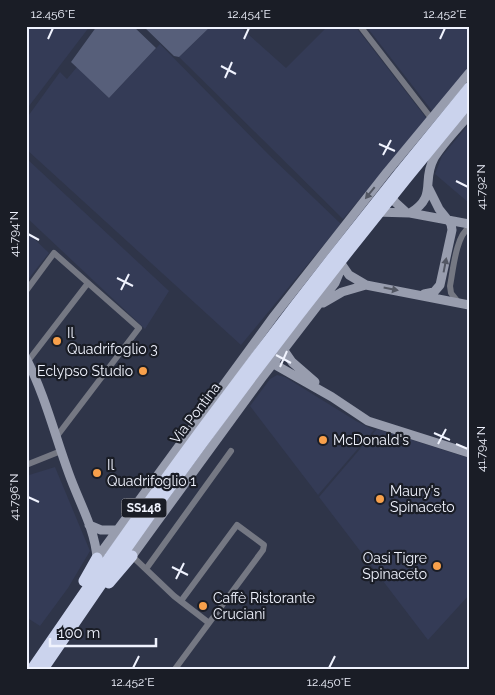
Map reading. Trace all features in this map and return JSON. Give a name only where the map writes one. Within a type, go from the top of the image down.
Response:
[{"type":"highway","name":"Via Pontina","points":[[32,669],[43,663],[256,363],[469,88]]},
{"type":"highway","name":"Via Pontina","points":[[421,152],[469,102]]},
{"type":"highway","points":[[43,663],[132,556]]},
{"type":"highway","points":[[43,663],[66,610],[97,558]]},
{"type":"street","points":[[360,26],[431,118]]},
{"type":"street","name":"Via Pontina","points":[[97,558],[244,356],[322,254],[469,73]]},
{"type":"street","points":[[408,213],[424,201],[428,187],[429,171],[435,156],[469,115]]},
{"type":"street","points":[[387,172],[385,182],[388,192],[395,202],[408,213]]},
{"type":"street","points":[[416,295],[431,293],[440,286],[452,232],[450,224],[437,206],[428,187]]},
{"type":"street","points":[[353,215],[376,212],[408,213],[447,219],[469,226]]},
{"type":"street","points":[[459,303],[452,294],[450,286],[460,238],[464,230],[469,226]]},
{"type":"street","points":[[333,241],[333,248],[349,275],[366,285],[469,305]]},
{"type":"street","points":[[26,290],[54,253],[139,328],[57,436]]},
{"type":"street","points":[[322,254],[330,253],[339,259]]},
{"type":"street","points":[[209,623],[181,601],[132,556],[272,363],[336,280],[340,271],[339,259]]},
{"type":"street","points":[[88,283],[27,359],[89,525],[97,558]]},
{"type":"street","points":[[315,309],[342,292],[366,285]]},
{"type":"street","points":[[283,349],[294,364],[332,397]]},
{"type":"street","points":[[272,363],[332,397],[368,421],[469,453]]},
{"type":"street","points":[[26,465],[61,451]]},
{"type":"street","points":[[146,569],[230,451]]},
{"type":"street","points":[[89,525],[101,530],[117,530]]},
{"type":"street","points":[[175,669],[264,549],[263,544],[237,525],[181,601]]},
{"type":"shaded area","points":[[26,26],[90,26],[26,110]]},
{"type":"shaded area","points":[[97,26],[133,26],[156,48],[109,98],[71,62]]},
{"type":"shaded area","points":[[143,26],[211,26],[179,57],[174,56]]},
{"type":"shaded area","points":[[211,26],[239,26],[286,68],[328,26],[355,26],[427,119],[343,219],[179,57]]},
{"type":"shaded area","points":[[366,26],[469,26],[469,69],[433,112]]},
{"type":"shaded area","points":[[160,44],[268,154],[341,224],[241,345],[26,149],[26,119],[60,72],[67,79],[77,67],[109,98]]},
{"type":"shaded area","points":[[469,124],[469,203],[435,174],[442,156]]},
{"type":"shaded area","points":[[26,158],[169,291],[145,329],[26,217]]},
{"type":"shaded area","points":[[26,231],[49,253],[26,282]]},
{"type":"shaded area","points":[[277,375],[285,377],[374,430],[318,495],[250,406],[270,379]]},
{"type":"shaded area","points":[[377,429],[469,458],[469,595],[428,640],[319,497]]},
{"type":"shaded area","points":[[55,467],[90,551],[68,588],[40,626],[26,617],[26,476]]},
{"type":"place","name":"Il Quadrifoglio 3","points":[[57,341]]},
{"type":"place","name":"Eclypso Studio","points":[[143,371]]},
{"type":"place","name":"McDonald's","points":[[323,440]]},
{"type":"place","name":"Il Quadrifoglio 1","points":[[97,473]]},
{"type":"place","name":"Maury's Spinaceto","points":[[380,499]]},
{"type":"place","name":"Oasi Tigre Spinaceto","points":[[437,566]]},
{"type":"place","name":"Caffè Ristorante Cruciani","points":[[203,606]]}]
